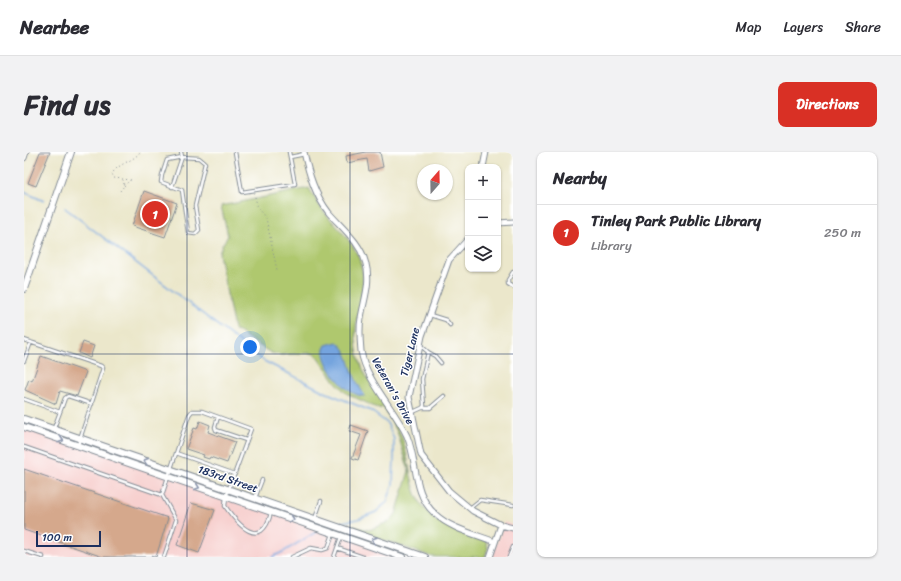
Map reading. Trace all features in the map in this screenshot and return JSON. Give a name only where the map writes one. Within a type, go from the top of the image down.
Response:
[{"type":"street","points":[[24,158],[26,152]]},
{"type":"street","points":[[24,289],[71,152]]},
{"type":"street","points":[[484,164],[486,152]]},
{"type":"street","name":"Veteran's Drive","points":[[305,153],[310,179],[318,197],[358,246],[366,263],[368,283],[361,317],[361,352],[367,369],[395,414],[407,437],[418,487],[424,502],[434,514],[445,522],[495,542]]},
{"type":"street","points":[[501,223],[513,222]]},
{"type":"street","name":"Tiger Lane","points":[[465,242],[449,260],[420,345],[409,397],[421,455],[449,491],[470,508],[501,525],[513,528]]},
{"type":"street","name":"183rd Street","points":[[24,419],[424,557]]},
{"type":"street","name":"183rd Street","points":[[24,427],[392,555],[402,557]]},
{"type":"street","points":[[490,557],[501,525]]},
{"type":"lane","points":[[172,187],[182,158],[180,152]]},
{"type":"lane","points":[[235,152],[242,192],[295,184],[289,152]]},
{"type":"lane","points":[[290,157],[305,153]]},
{"type":"lane","points":[[199,158],[205,163],[195,206],[199,230],[195,234],[188,233],[182,190],[172,187],[162,182],[162,175],[167,160],[199,158]]},
{"type":"lane","points":[[513,272],[508,280],[508,284],[513,287]]},
{"type":"lane","points":[[430,315],[446,320],[450,325]]},
{"type":"lane","points":[[24,340],[102,367],[103,370],[78,446]]},
{"type":"lane","points":[[24,361],[31,342]]},
{"type":"lane","points":[[420,345],[435,356],[441,363]]},
{"type":"lane","points":[[422,408],[424,406],[422,379],[428,352]]},
{"type":"lane","points":[[54,429],[65,398],[68,396],[92,404]]},
{"type":"lane","points":[[413,412],[422,408],[430,408],[444,396]]},
{"type":"lane","points":[[24,400],[60,412]]},
{"type":"lane","points":[[162,495],[167,476],[189,414],[192,411],[202,411],[251,428],[230,490],[226,497],[225,506],[236,522],[246,530],[260,532],[265,530],[271,512]]},
{"type":"lane","points":[[218,417],[215,429],[246,440]]},
{"type":"lane","points":[[24,448],[162,495],[176,520],[164,557]]},
{"type":"lane","points":[[176,453],[235,474]]},
{"type":"lane","points":[[255,499],[262,480]]},
{"type":"lane","points":[[470,508],[480,500],[513,505]]},
{"type":"lane","points":[[315,520],[321,501]]},
{"type":"lane","points":[[292,557],[297,556],[310,548],[322,550],[328,548],[334,534]]},
{"type":"lane","points":[[334,557],[341,537]]},
{"type":"lane","points":[[509,557],[513,547]]},
{"type":"lane","points":[[337,548],[363,557]]},
{"type":"lane","points":[[24,551],[43,557]]},
{"type":"path","points":[[120,191],[131,180],[114,178],[112,174],[114,170],[137,156],[140,152]]},
{"type":"path","points":[[122,179],[124,186]]},
{"type":"path","points":[[254,191],[258,209],[266,218],[277,270]]},
{"type":"shaded area","points":[[24,425],[406,557],[24,557]]},
{"type":"shaded area","points":[[504,522],[513,525],[513,557],[492,557]]},
{"type":"green space","points":[[309,188],[323,210],[351,243],[361,265],[363,284],[356,323],[356,343],[358,356],[369,381],[398,428],[403,440],[416,494],[425,509],[438,520],[453,529],[486,541],[488,548],[485,557],[433,557],[339,525],[346,524],[369,530],[390,521],[396,514],[409,471],[397,431],[383,407],[379,409],[346,393],[335,381],[317,356],[312,353],[280,355],[271,353],[234,329],[219,254],[222,245],[228,236],[221,206]]},
{"type":"water","points":[[337,342],[345,351],[359,387],[365,396],[351,392],[331,371],[324,355],[324,349],[326,345]]},
{"type":"building","points":[[40,152],[50,152],[36,186],[28,183]]},
{"type":"building","points":[[366,152],[380,152],[383,167],[369,171],[367,159],[347,163],[346,156]]},
{"type":"building","points":[[144,191],[177,203],[165,237],[132,226]]},
{"type":"building","points":[[83,342],[94,346],[90,358],[79,353]]},
{"type":"building","points":[[41,356],[86,372],[77,396],[60,391],[56,404],[25,390],[29,379],[32,381]]},
{"type":"building","points":[[200,421],[210,425],[208,432],[235,442],[227,463],[210,457],[209,459],[203,457],[204,455],[186,449],[194,428],[197,429]]},
{"type":"building","points":[[351,425],[368,431],[358,460],[352,458],[361,435],[349,431]]},
{"type":"building","points":[[24,469],[168,518],[156,557],[152,555],[151,557],[103,557],[24,530]]},
{"type":"building","points":[[191,503],[215,510],[199,553],[177,545]]},
{"type":"waterway","points":[[24,192],[44,201]]},
{"type":"waterway","points":[[65,208],[264,361],[325,392],[371,411],[387,423],[394,439],[393,484],[387,502],[376,512],[358,519],[337,523]]},
{"type":"waterway","points":[[272,557],[316,532]]},
{"type":"place","name":"Tinley Park Public Library","points":[[155,214]]}]
